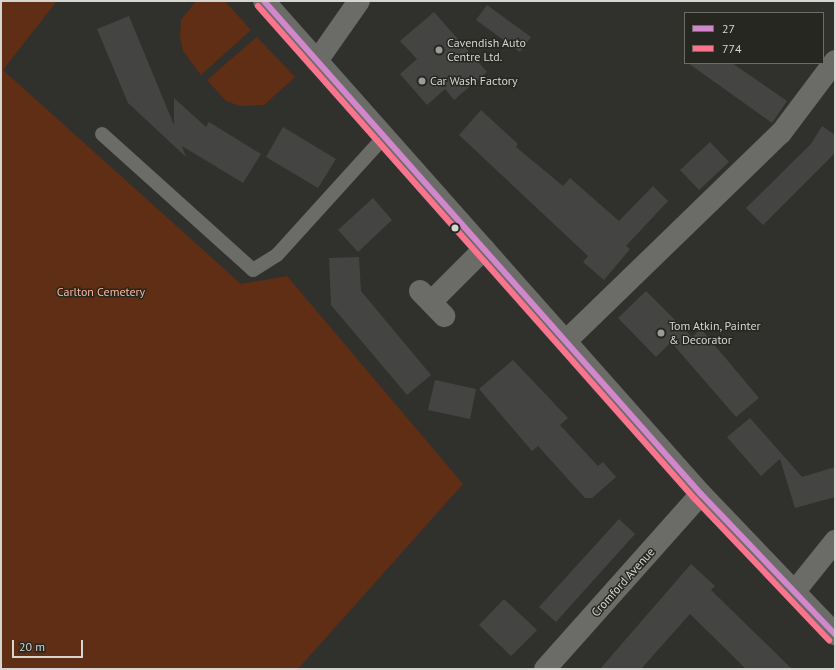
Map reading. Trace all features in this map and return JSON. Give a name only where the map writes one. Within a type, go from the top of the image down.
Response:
[{"type":"street","points":[[264,1],[701,494],[835,634]]},
{"type":"street","points":[[317,61],[359,1]]},
{"type":"street","points":[[566,341],[781,133],[835,61]]},
{"type":"street","points":[[432,303],[484,249]]},
{"type":"street","name":"Cromford Avenue","points":[[545,669],[701,494]]},
{"type":"street","points":[[795,591],[835,541]]},
{"type":"lane","points":[[102,134],[253,270],[277,255],[384,137]]},
{"type":"green space","name":"Carlton Cemetery","points":[[1,1],[57,1],[3,70],[241,284],[287,276],[463,484],[298,669],[1,669]]},
{"type":"green space","points":[[196,1],[225,1],[251,30],[201,75],[183,51],[180,36],[181,20]]},
{"type":"green space","points":[[257,37],[295,77],[264,105],[240,106],[226,101],[207,80]]},
{"type":"building","points":[[487,5],[531,37],[520,52],[476,20]]},
{"type":"building","name":"Cavendish Auto Centre Ltd.","points":[[434,12],[487,72],[454,100],[445,89],[427,105],[400,74],[417,59],[400,41]]},
{"type":"building","points":[[129,16],[174,125],[174,98],[206,127],[209,122],[261,154],[243,183],[182,146],[186,157],[128,103],[97,29]]},
{"type":"building","points":[[689,64],[733,64],[787,101],[772,123]]},
{"type":"building","points":[[481,110],[518,144],[516,147],[563,186],[570,178],[619,221],[653,186],[668,201],[626,246],[630,249],[604,280],[583,262],[588,256],[459,135]]},
{"type":"building","points":[[822,126],[835,135],[835,153],[763,225],[746,208],[811,144]]},
{"type":"building","points":[[283,127],[336,159],[318,188],[266,157]]},
{"type":"building","points":[[710,142],[729,162],[699,190],[680,170]]},
{"type":"building","points":[[373,198],[392,220],[358,252],[338,230]]},
{"type":"building","points":[[359,257],[361,291],[431,375],[407,395],[331,305],[329,258]]},
{"type":"building","points":[[646,291],[692,337],[701,329],[759,398],[736,417],[671,342],[656,357],[618,318]]},
{"type":"building","points":[[513,360],[568,418],[560,425],[598,466],[603,462],[616,477],[592,498],[585,498],[538,446],[532,451],[479,389]]},
{"type":"building","points":[[435,380],[476,389],[470,419],[428,410]]},
{"type":"building","points":[[750,418],[802,477],[835,467],[835,497],[795,508],[780,459],[761,476],[727,437]]},
{"type":"building","points":[[619,519],[635,534],[556,622],[539,607]]},
{"type":"building","points":[[691,564],[715,586],[711,590],[792,669],[746,669],[690,614],[641,669],[600,669]]},
{"type":"building","points":[[504,599],[537,630],[511,656],[479,625]]},
{"type":"transit line","name":"27","points":[[264,1],[701,494],[835,634]]},
{"type":"transit line","name":"774","points":[[258,6],[695,499],[829,640]]},
{"type":"place","name":"Cavendish Auto Centre Ltd.","points":[[439,50]]},
{"type":"place","name":"Car Wash Factory","points":[[422,81]]},
{"type":"place","name":"Tom Atkin, Painter & Decorator","points":[[661,333]]}]
